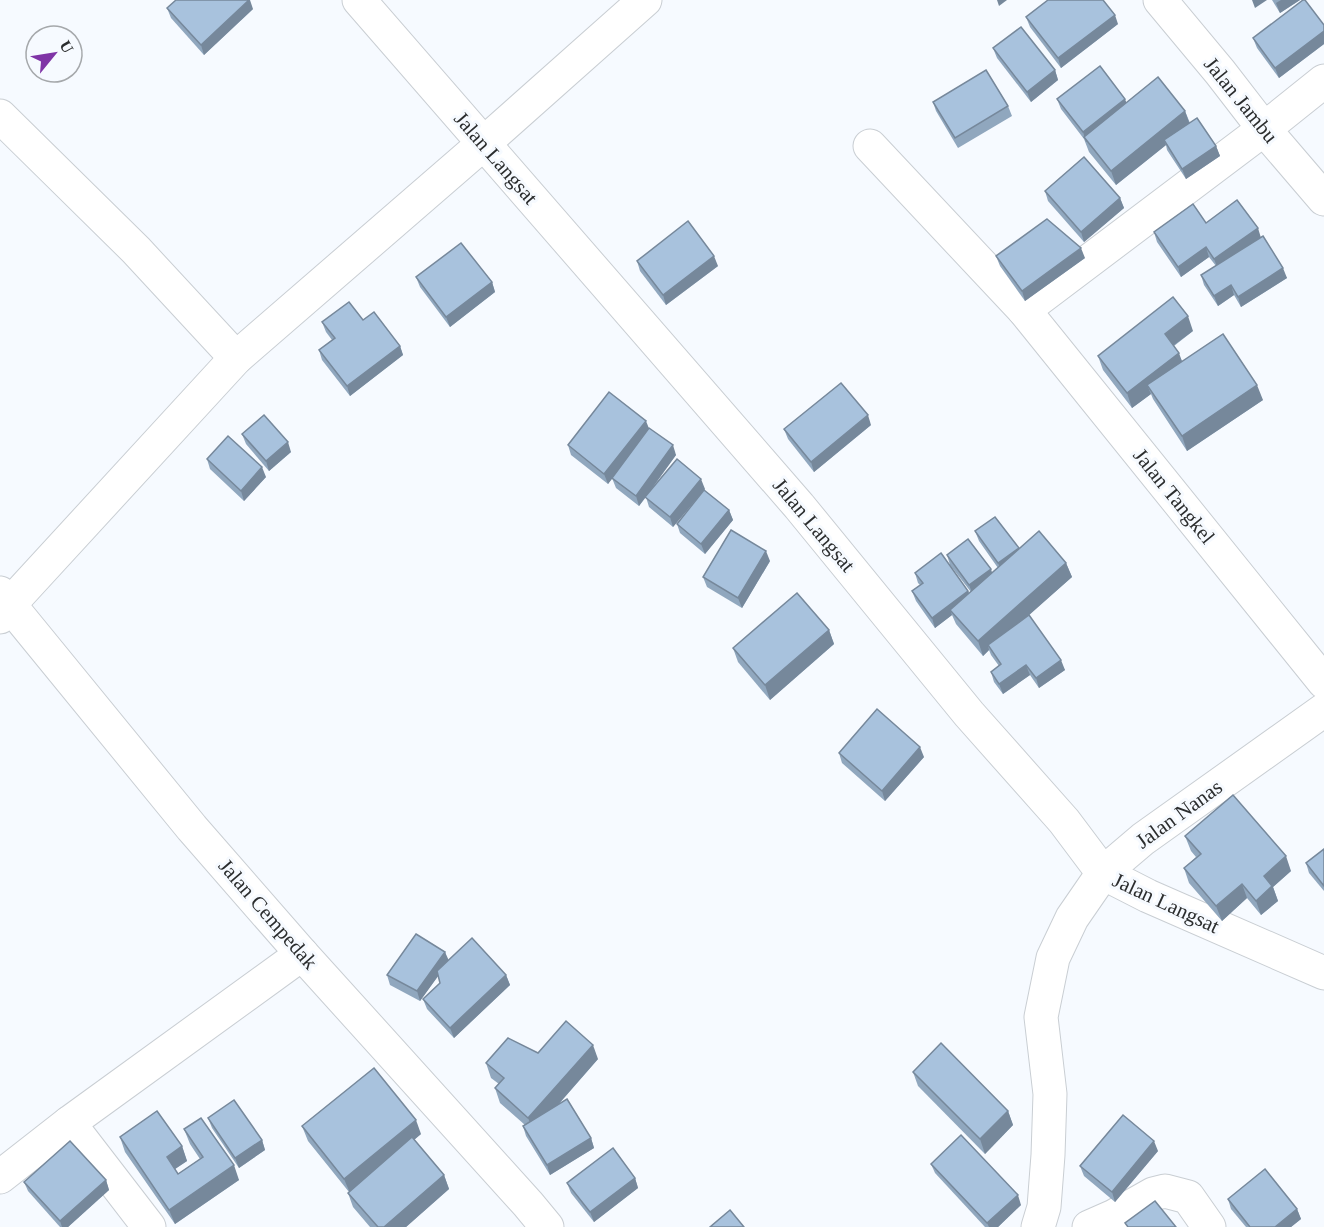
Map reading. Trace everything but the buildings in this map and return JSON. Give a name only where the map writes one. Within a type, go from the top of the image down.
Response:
[{"type":"street","name":"Jalan Langsat","points":[[359,0],[799,506],[969,714],[1064,821],[1103,873],[1148,896],[1324,973]]},
{"type":"street","points":[[3,605],[236,357],[483,144],[645,0]]},
{"type":"street","name":"Jalan Jambu","points":[[1160,0],[1324,199]]},
{"type":"street","points":[[1024,310],[1324,81]]},
{"type":"street","points":[[0,116],[136,250],[236,357]]},
{"type":"street","name":"Jalan Tangkel","points":[[870,146],[1024,310],[1324,682]]},
{"type":"street","name":"Jalan Cempedak","points":[[3,605],[302,954],[547,1227]]},
{"type":"street","name":"Jalan Nanas","points":[[1038,1227],[1044,1207],[1046,1186],[1050,1094],[1041,1017],[1053,958],[1072,918],[1103,873],[1143,839],[1324,710]]},
{"type":"street","points":[[0,1177],[69,1123],[302,954]]},
{"type":"street","points":[[69,1123],[148,1227]]},
{"type":"street","points":[[1089,1227],[1153,1194],[1165,1191],[1188,1197],[1209,1227]]}]
